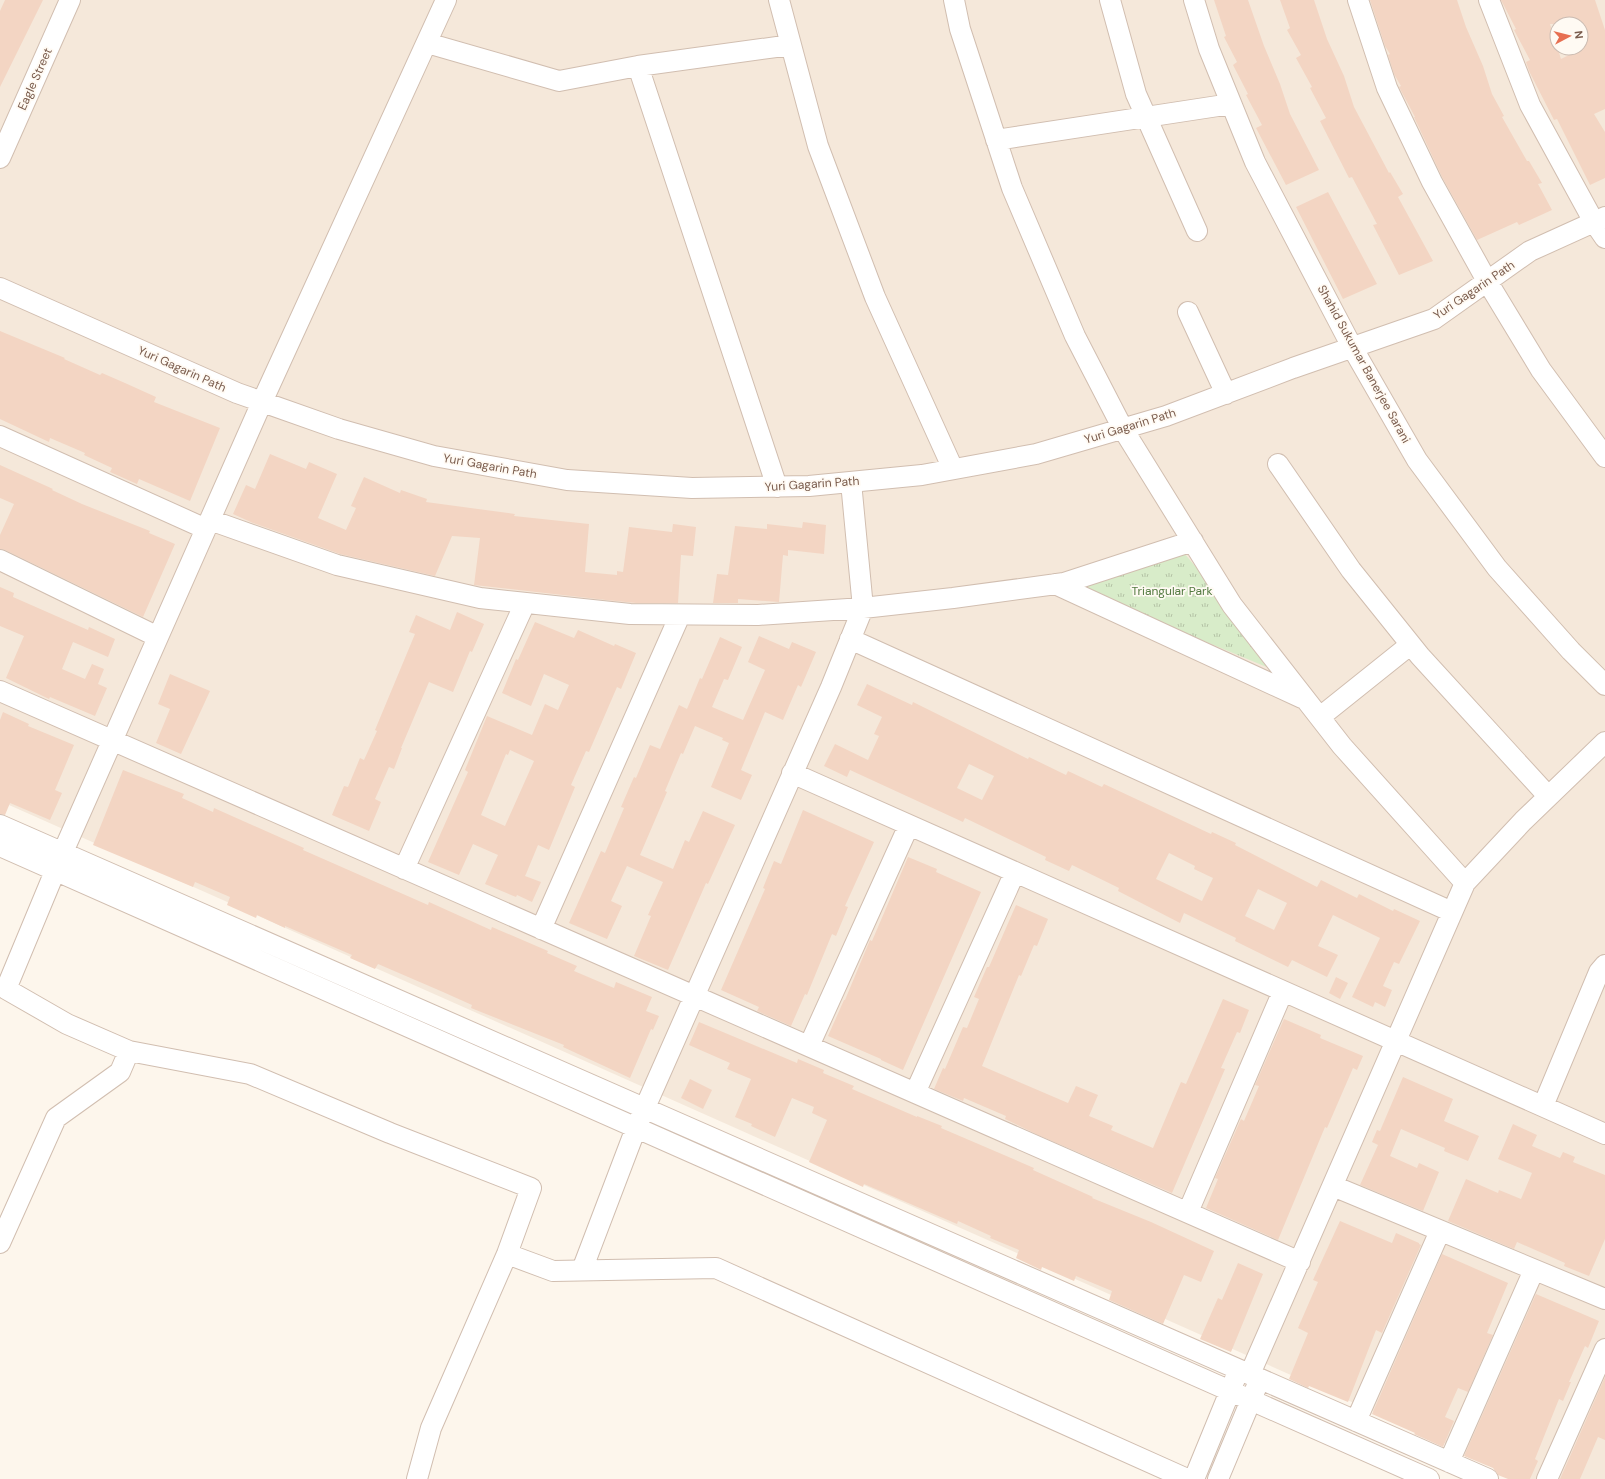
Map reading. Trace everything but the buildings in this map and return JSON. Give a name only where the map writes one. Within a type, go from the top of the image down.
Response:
[{"type":"street","name":"Eagle Street","points":[[0,158],[70,0]]},
{"type":"street","points":[[417,1479],[431,1428],[507,1254],[531,1188],[390,1133],[250,1074],[129,1051],[67,1024],[6,988],[55,870],[262,402],[446,0]]},
{"type":"street","points":[[778,0],[818,146],[875,297],[953,469]]},
{"type":"street","points":[[954,0],[960,29],[1012,188],[1075,336],[1123,428],[1232,605],[1342,746],[1465,883]]},
{"type":"street","points":[[1110,0],[1136,94],[1197,231]]},
{"type":"street","name":"Shahid Sukumar Banerjee Sarani","points":[[1194,0],[1209,49],[1255,162],[1352,347],[1418,460],[1497,568],[1570,651],[1605,685]]},
{"type":"street","points":[[1358,0],[1387,88],[1432,182],[1487,281],[1541,370],[1605,457]]},
{"type":"street","points":[[1489,0],[1530,105],[1600,219],[1605,238]]},
{"type":"street","points":[[427,42],[560,80],[638,66],[791,45]]},
{"type":"street","points":[[638,66],[777,487]]},
{"type":"street","points":[[996,140],[1231,104]]},
{"type":"street","name":"Yuri Gagarin Path","points":[[0,288],[237,393],[339,429],[434,456],[567,480],[692,488],[809,486],[922,475],[1036,454],[1166,416],[1352,347],[1434,319],[1530,251],[1600,219]]},
{"type":"street","points":[[1188,312],[1226,394]]},
{"type":"street","points":[[0,436],[208,524],[337,565],[480,598],[630,614],[758,615],[863,608],[953,598],[1064,583],[1193,542]]},
{"type":"street","points":[[1278,464],[1351,570],[1410,644],[1548,796]]},
{"type":"street","points":[[582,1270],[636,1128],[863,608],[851,482]]},
{"type":"street","points":[[0,560],[158,637]]},
{"type":"street","points":[[1055,584],[1306,699]]},
{"type":"street","points":[[404,869],[525,603]]},
{"type":"street","points":[[542,929],[680,615]]},
{"type":"street","points":[[850,639],[1452,912]]},
{"type":"street","points":[[1320,717],[1410,644]]},
{"type":"street","points":[[0,692],[1300,1262]]},
{"type":"street","points":[[1194,1479],[1230,1391],[1250,1374],[1465,883],[1523,821],[1605,742]]},
{"type":"street","points":[[792,773],[1605,1134]]},
{"type":"street","points":[[0,824],[1488,1479]]},
{"type":"street","points":[[809,1046],[909,825]]},
{"type":"street","points":[[0,846],[1429,1479]]},
{"type":"street","points":[[915,1093],[1015,872]]},
{"type":"street","points":[[1543,1106],[1599,972],[1605,965]]},
{"type":"street","points":[[1188,1212],[1283,991]]},
{"type":"street","points":[[0,1243],[56,1118],[120,1072],[129,1051]]},
{"type":"street","points":[[1333,1186],[1605,1299]]},
{"type":"street","points":[[1356,1421],[1440,1231]]},
{"type":"street","points":[[507,1254],[552,1271],[716,1268],[1187,1479]]},
{"type":"street","points":[[1448,1462],[1534,1270]]},
{"type":"street","points":[[1547,1479],[1605,1349]]},
{"type":"street","points":[[1218,1479],[1252,1400],[1250,1374]]},
{"type":"shaded area","points":[[0,0],[1605,0],[1605,1479],[1525,1479],[0,801]]},
{"type":"green space","name":"Triangular Park","points":[[1184,553],[1288,676],[1064,583]]}]
